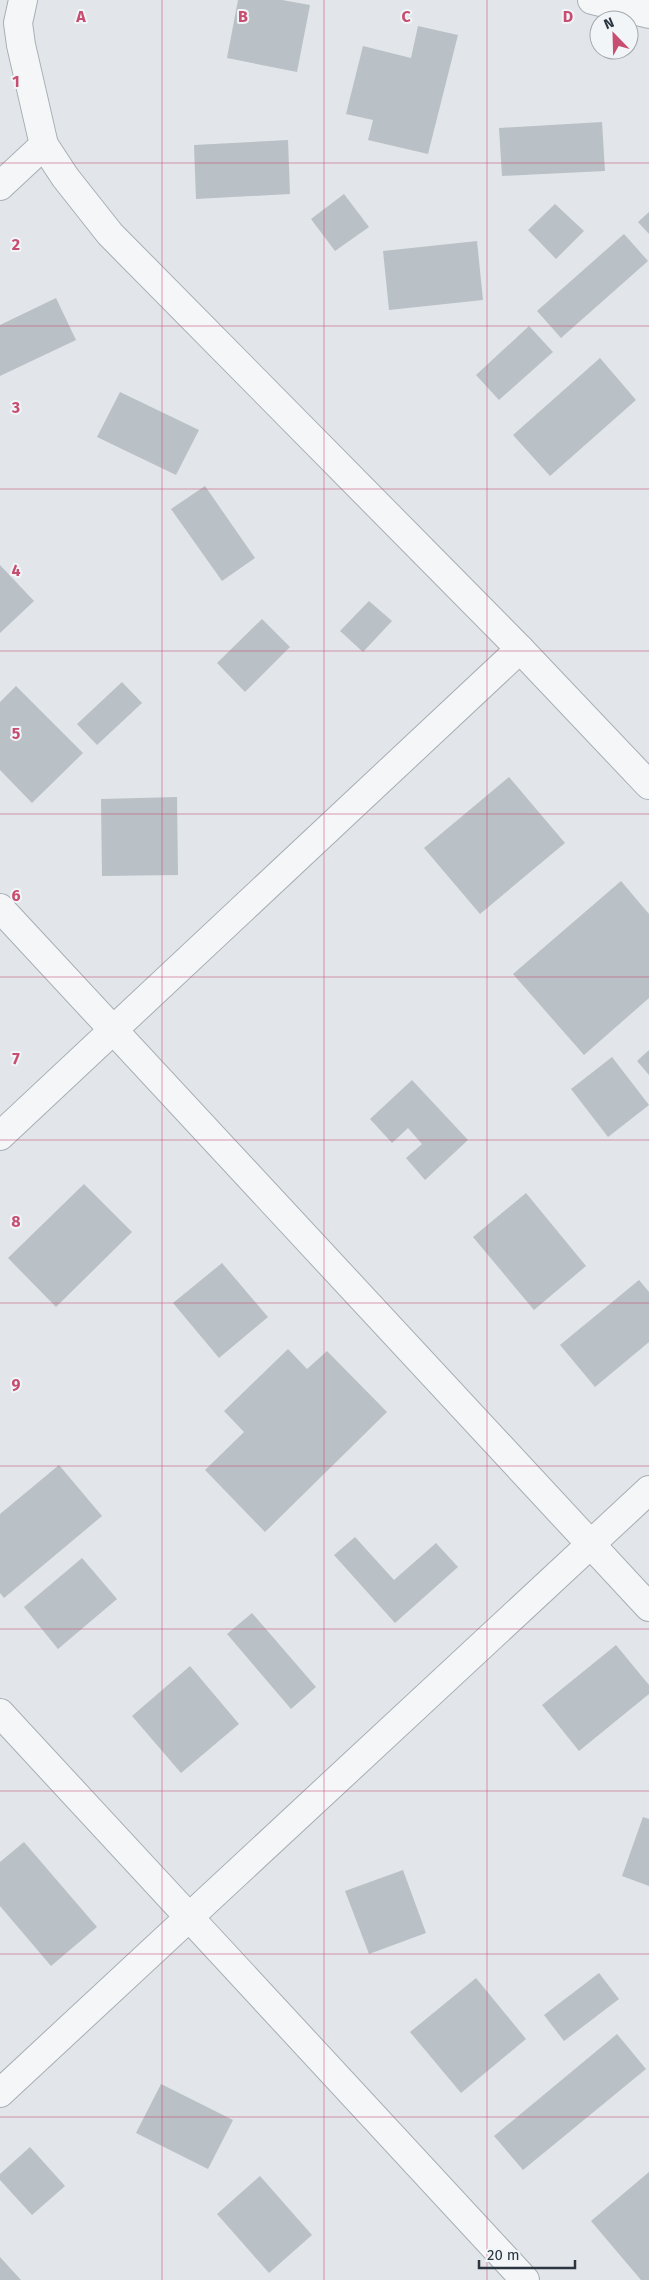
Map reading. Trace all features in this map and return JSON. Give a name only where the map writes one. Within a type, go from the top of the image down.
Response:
[{"type":"street","points":[[23,0],[18,23],[20,38],[44,145],[65,177],[110,234],[520,649],[649,785]]},
{"type":"street","points":[[592,0],[649,14]]},
{"type":"street","points":[[0,186],[44,145]]},
{"type":"street","points":[[0,1136],[520,649]]},
{"type":"street","points":[[0,908],[649,1607]]},
{"type":"street","points":[[0,2093],[649,1490]]},
{"type":"street","points":[[0,1713],[525,2280]]},
{"type":"building","points":[[238,0],[282,0],[310,5],[297,72],[227,58]]},
{"type":"building","points":[[418,26],[458,35],[428,154],[368,140],[373,120],[346,114],[363,46],[411,58]]},
{"type":"building","points":[[602,122],[605,171],[502,176],[499,128]]},
{"type":"building","points":[[288,140],[290,194],[196,199],[194,145]]},
{"type":"building","points":[[344,194],[369,227],[335,251],[311,219]]},
{"type":"building","points":[[555,204],[584,231],[556,259],[528,230]]},
{"type":"building","points":[[649,212],[649,234],[638,222]]},
{"type":"building","points":[[624,234],[648,261],[561,338],[537,311]]},
{"type":"building","points":[[477,241],[483,300],[389,310],[383,251]]},
{"type":"building","points":[[56,298],[76,340],[0,376],[0,325]]},
{"type":"building","points":[[529,326],[553,352],[499,400],[476,375]]},
{"type":"building","points":[[600,358],[636,400],[550,476],[513,435]]},
{"type":"building","points":[[120,392],[199,430],[176,475],[97,437]]},
{"type":"building","points":[[205,486],[255,558],[222,581],[171,509]]},
{"type":"building","points":[[0,565],[34,601],[0,633]]},
{"type":"building","points":[[369,601],[392,621],[363,652],[340,631]]},
{"type":"building","points":[[262,619],[290,647],[245,692],[217,663]]},
{"type":"building","points":[[122,682],[142,703],[97,745],[77,724]]},
{"type":"building","points":[[16,686],[83,753],[32,803],[0,770],[0,702]]},
{"type":"building","points":[[509,777],[565,843],[480,914],[424,848]]},
{"type":"building","points":[[177,797],[178,875],[102,876],[101,799]]},
{"type":"building","points":[[621,881],[649,914],[649,998],[584,1055],[513,974]]},
{"type":"building","points":[[649,1050],[649,1075],[637,1061]]},
{"type":"building","points":[[612,1057],[649,1105],[608,1137],[571,1089]]},
{"type":"building","points":[[412,1080],[468,1140],[425,1180],[406,1158],[422,1144],[408,1128],[392,1143],[370,1119]]},
{"type":"building","points":[[84,1184],[132,1232],[56,1307],[8,1258]]},
{"type":"building","points":[[526,1193],[586,1266],[534,1310],[473,1237]]},
{"type":"building","points":[[222,1263],[268,1317],[219,1358],[173,1303]]},
{"type":"building","points":[[639,1280],[649,1292],[649,1342],[595,1387],[560,1345]]},
{"type":"building","points":[[288,1349],[307,1369],[327,1351],[387,1412],[265,1532],[205,1470],[244,1432],[224,1411]]},
{"type":"building","points":[[59,1465],[102,1516],[4,1598],[0,1593],[0,1514]]},
{"type":"building","points":[[355,1537],[394,1580],[436,1543],[458,1567],[395,1623],[334,1555]]},
{"type":"building","points":[[82,1558],[117,1599],[58,1649],[24,1607]]},
{"type":"building","points":[[252,1613],[316,1687],[291,1709],[227,1634]]},
{"type":"building","points":[[616,1645],[649,1685],[649,1694],[579,1751],[542,1705]]},
{"type":"building","points":[[190,1666],[239,1724],[181,1773],[132,1716]]},
{"type":"building","points":[[643,1817],[649,1819],[649,1886],[622,1876]]},
{"type":"building","points":[[24,1842],[97,1927],[51,1966],[0,1906],[0,1862]]},
{"type":"building","points":[[403,1870],[426,1933],[369,1954],[345,1891]]},
{"type":"building","points":[[599,1973],[619,1999],[564,2041],[544,2015]]},
{"type":"building","points":[[476,1978],[526,2039],[461,2093],[410,2032]]},
{"type":"building","points":[[617,2034],[646,2069],[523,2170],[494,2136]]},
{"type":"building","points":[[161,2084],[233,2120],[208,2169],[136,2133]]},
{"type":"building","points":[[30,2147],[65,2186],[32,2215],[0,2180],[0,2174]]},
{"type":"building","points":[[649,2172],[649,2280],[641,2280],[591,2221]]},
{"type":"building","points":[[260,2176],[312,2235],[269,2273],[217,2214]]},
{"type":"building","points":[[0,2257],[21,2280],[0,2280]]}]
